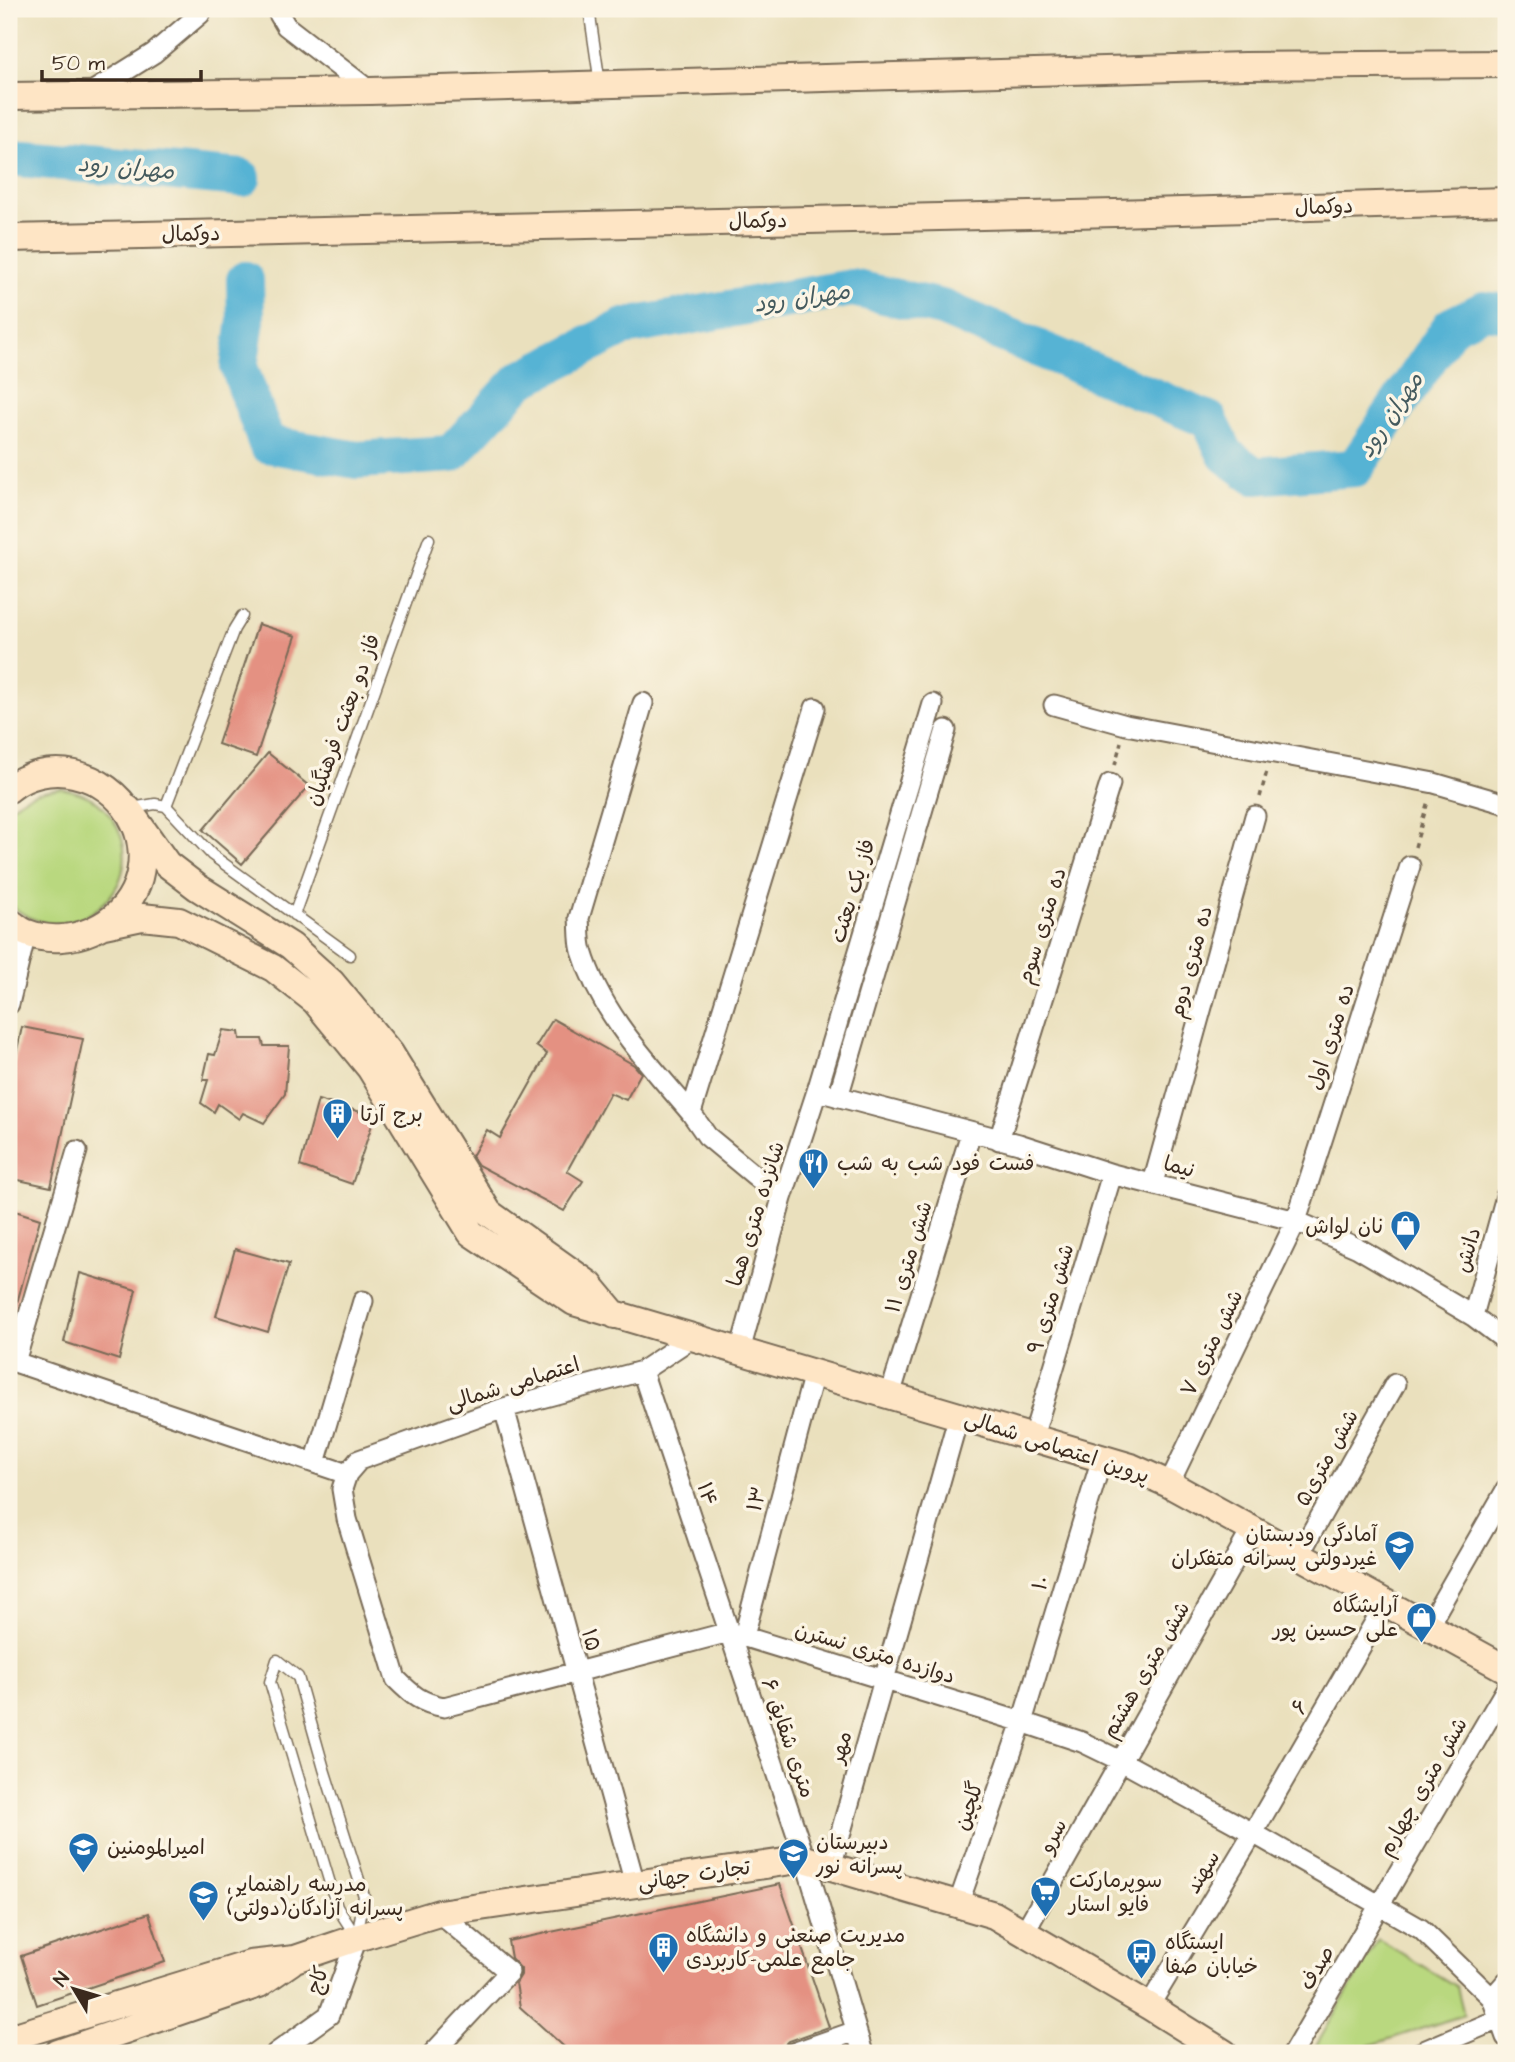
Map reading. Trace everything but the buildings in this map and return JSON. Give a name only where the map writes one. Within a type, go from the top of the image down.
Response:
[{"type":"main road","points":[[9,96],[370,91],[1245,66],[1506,64]]},
{"type":"main road","name":"دوکمال","points":[[9,238],[1115,213],[1506,201]]},
{"type":"main road","points":[[10,787],[36,774],[62,771],[88,777],[111,790],[167,864],[197,887],[290,946],[332,983],[390,1053],[489,1213],[590,1285],[615,1314]]},
{"type":"main road","points":[[104,925],[124,907],[137,885],[142,859],[139,833],[128,809]]},
{"type":"main road","name":"پروین اعتصامی شمالی","points":[[18,927],[52,939],[80,936],[104,925],[142,917],[179,921],[273,968],[315,1001],[370,1068],[471,1233],[574,1302],[1131,1467],[1169,1484],[1506,1669]]},
{"type":"main road","name":"تجارت جهانی","points":[[9,2038],[250,1964],[295,1959],[439,1913],[805,1859],[994,1915],[1224,2053]]},
{"type":"main road","name":"تجارت جهانی","points":[[58,2053],[259,1984],[295,1959]]},
{"type":"street","points":[[87,95],[154,53],[200,14],[202,9]]},
{"type":"street","points":[[276,9],[286,26],[370,91]]},
{"type":"street","points":[[643,703],[579,918],[581,948],[593,980],[615,1021],[691,1113],[706,1136],[782,1198]]},
{"type":"street","name":"فاز یک بعثت","points":[[817,1091],[933,704]]},
{"type":"street","points":[[1054,705],[1126,725],[1433,783],[1506,804]]},
{"type":"street","points":[[691,1113],[815,708]]},
{"type":"street","points":[[838,1097],[946,730]]},
{"type":"street","name":"ده متری سوم","points":[[999,1140],[1110,784]]},
{"type":"street","name":"ده متری دوم","points":[[1153,1184],[1255,816]]},
{"type":"street","name":"ده متری اول","points":[[1296,1221],[1410,866]]},
{"type":"street","points":[[9,1004],[18,927]]},
{"type":"street","name":"نیما","points":[[817,1091],[1018,1144],[1112,1174],[1296,1221],[1358,1248],[1473,1316],[1506,1341]]},
{"type":"street","name":"شانزده متری هما","points":[[740,1351],[782,1198],[817,1091]]},
{"type":"street","name":"۱۱ شش متری","points":[[890,1395],[971,1133]]},
{"type":"street","points":[[77,1152],[12,1361],[347,1474],[342,1489],[347,1519],[396,1679],[412,1695],[427,1704],[444,1707],[736,1634]]},
{"type":"street","name":"۹ شش متری","points":[[1033,1437],[1112,1174]]},
{"type":"street","name":"دانش","points":[[1473,1316],[1506,1196]]},
{"type":"street","name":"۷ شش متری","points":[[1169,1484],[1296,1221]]},
{"type":"street","points":[[315,1463],[363,1301]]},
{"type":"street","name":"اعتصامی شمالی","points":[[347,1474],[359,1460],[370,1455],[504,1408],[642,1371],[693,1337]]},
{"type":"street","name":"۱۴","points":[[642,1371],[736,1634]]},
{"type":"street","name":"۱۳","points":[[736,1634],[814,1373]]},
{"type":"street","name":"۵شش متری","points":[[1299,1555],[1395,1384]]},
{"type":"street","name":"۱۵","points":[[504,1408],[635,1884]]},
{"type":"street","name":"مهر","points":[[831,1867],[959,1415]]},
{"type":"street","name":"۱۰","points":[[1022,1722],[1102,1458]]},
{"type":"street","points":[[1428,1626],[1506,1490]]},
{"type":"street","name":"شش متری هشتم","points":[[1121,1761],[1252,1529]]},
{"type":"street","name":"۶","points":[[1254,1833],[1386,1603]]},
{"type":"street","name":"دوازده متری نسترن","points":[[736,1634],[1082,1742],[1254,1833],[1421,1929],[1492,1998]]},
{"type":"street","name":"۶ متری شقایق","points":[[736,1634],[863,2053]]},
{"type":"street","name":"شش متری چهارم","points":[[1380,1907],[1506,1689]]},
{"type":"street","name":"گلچین","points":[[958,1905],[1022,1722]]},
{"type":"street","name":"سرو","points":[[1024,1933],[1121,1761]]},
{"type":"street","name":"سهند","points":[[1149,2006],[1254,1833]]},
{"type":"street","name":"صدف","points":[[1293,2053],[1380,1907]]},
{"type":"street","points":[[433,2053],[509,1972],[439,1913]]},
{"type":"street","name":"کاج","points":[[276,2053],[329,2015],[357,1938]]},
{"type":"street","points":[[1419,2053],[1503,2028],[1492,1998],[1506,1982]]},
{"type":"street","points":[[793,2053],[856,2031]]},
{"type":"lane","points":[[589,9],[600,85]]},
{"type":"lane","name":"فاز دو بعثت فرهنگیان","points":[[294,915],[429,539]]},
{"type":"lane","points":[[166,806],[234,629],[242,616]]},
{"type":"lane","points":[[128,809],[155,804],[166,806],[212,855],[350,955]]},
{"type":"lane","points":[[277,1660],[298,1677],[364,1896],[357,1938],[337,1906],[270,1682],[277,1660]]},
{"type":"path","points":[[1110,784],[1126,725]]},
{"type":"path","points":[[1255,816],[1272,753]]},
{"type":"path","points":[[1410,866],[1433,783]]},
{"type":"green space","points":[[61,788],[91,798],[108,813],[123,842],[124,866],[116,888],[100,906],[80,918],[57,923],[33,919],[9,903],[9,810],[33,794]]},
{"type":"green space","points":[[1378,1939],[1457,1987],[1464,2015],[1346,2053],[1312,2053]]},
{"type":"waterway","name":"مهران رود","points":[[9,157],[242,178]]},
{"type":"waterway","name":"مهران رود","points":[[245,280],[246,320],[239,367],[267,444],[357,460],[451,454],[520,380],[624,327],[852,288],[942,308],[1209,420],[1226,455],[1255,476],[1355,468],[1451,326],[1484,310],[1506,313]]},
{"type":"place","name":"برج آرتا","points":[[337,1141]]},
{"type":"place","name":"فست فود شب به شب","points":[[814,1190]]},
{"type":"place","name":"نان لواش","points":[[1406,1253]]},
{"type":"place","name":"آمادگی ودبستان غیردولتی پسرانه متفکران","points":[[1400,1573]]},
{"type":"place","name":"آرایشگاه علی حسین پور","points":[[1421,1644]]},
{"type":"place","name":"امیرالمومنین","points":[[84,1874]]},
{"type":"place","name":"دبیرستان پسرانه نور","points":[[793,1881]]},
{"type":"place","name":"سوپرمارکت فایو استار","points":[[1046,1919]]},
{"type":"place","name":"مدرسه راهنمایی پسرانه آزادگان(دولتی)","points":[[204,1923]]},
{"type":"place","name":"مدیریت صنعنی و دانشگاه جامع علمی-کاربردی","points":[[663,1974]]},
{"type":"place","name":"ایستگاه خیابان صفا","points":[[1142,1981]]}]
